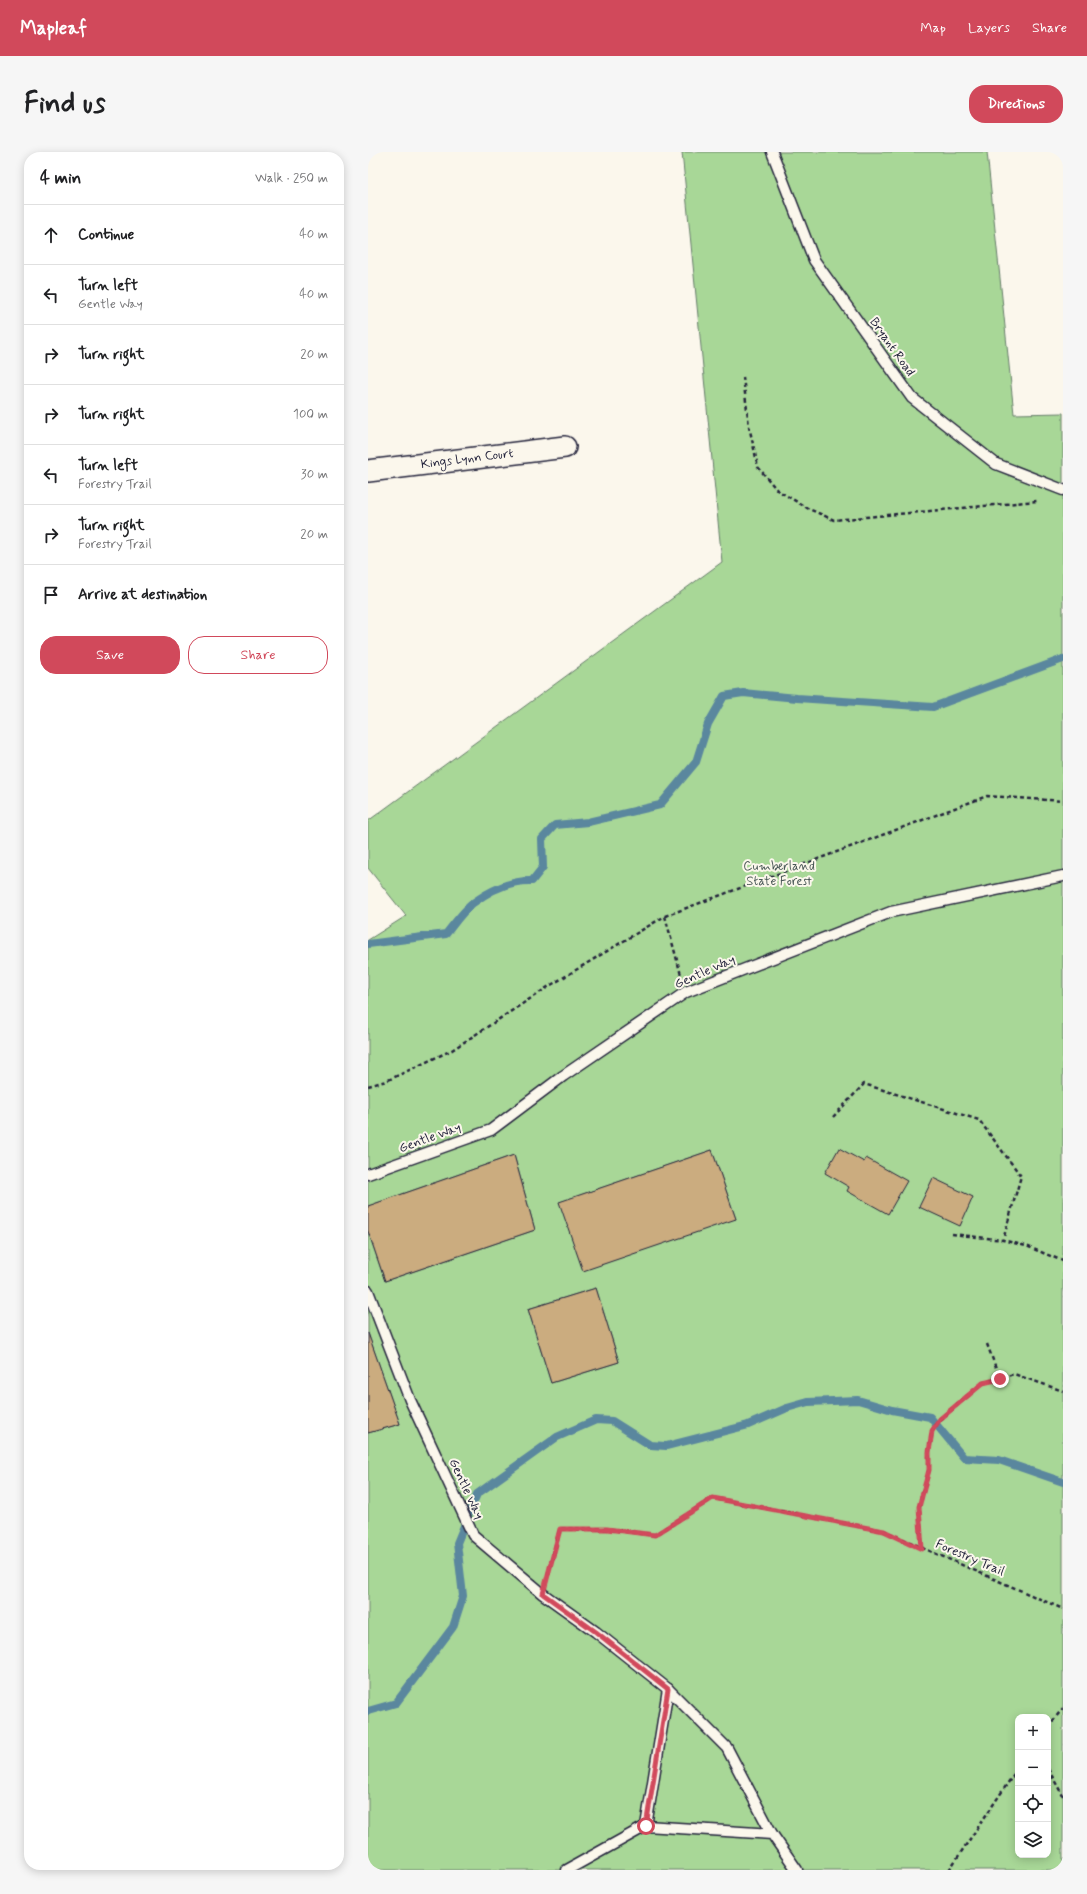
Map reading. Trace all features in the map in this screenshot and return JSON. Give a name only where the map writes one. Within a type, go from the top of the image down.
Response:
[{"type":"street","name":"Kings Lynn Court","points":[[368,471],[565,447]]},
{"type":"lane","name":"Bryant Road","points":[[772,152],[814,260],[912,398],[996,464],[1063,490]]},
{"type":"lane","name":"Gentle Way","points":[[368,1174],[491,1130],[563,1076],[686,992],[891,912],[1063,876]]},
{"type":"lane","name":"Gentle Way","points":[[368,1291],[410,1400],[472,1535],[543,1594],[596,1632],[668,1689],[727,1748],[772,1834],[797,1870]]},
{"type":"lane","points":[[646,1826],[668,1689]]},
{"type":"lane","points":[[567,1870],[646,1826],[772,1834]]},
{"type":"path","points":[[743,378],[749,426],[758,468],[777,490],[809,509],[834,520],[1039,501]]},
{"type":"path","points":[[368,1086],[386,1081],[452,1050],[550,985],[665,916],[987,796],[1063,801]]},
{"type":"path","points":[[665,916],[686,992]]},
{"type":"path","points":[[833,1117],[864,1084],[978,1120],[1021,1176],[1003,1240]]},
{"type":"path","points":[[952,1234],[1003,1240],[1026,1246],[1063,1261]]},
{"type":"path","points":[[987,1344],[1000,1379]]},
{"type":"path","name":"Forestry Trail","points":[[1063,1391],[1014,1374],[983,1383],[940,1419],[932,1431],[929,1452],[929,1470],[919,1507],[922,1549],[1063,1609]]},
{"type":"path","points":[[543,1594],[560,1529],[607,1529],[655,1535],[713,1498],[884,1531],[922,1549]]},
{"type":"path","points":[[1051,1723],[1063,1708]]},
{"type":"path","points":[[948,1870],[1015,1772]]},
{"type":"path","points":[[1051,1774],[1063,1796]]},
{"type":"green space","name":"Cumberland State Forest","points":[[682,152],[987,152],[1014,414],[1063,413],[1063,1870],[368,1870],[368,1433],[400,1424],[368,1333],[368,1231],[385,1281],[535,1230],[514,1155],[368,1206],[368,940],[406,916],[368,868],[368,821],[722,562]],"holes":[[[712,1150],[736,1219],[560,1202]],[[596,1288],[619,1362],[551,1383],[528,1309]]]},
{"type":"building","points":[[839,1148],[864,1162],[866,1158],[907,1181],[888,1214],[847,1191],[849,1187],[825,1173]]},
{"type":"building","points":[[712,1150],[736,1219],[583,1271],[559,1202]]},
{"type":"building","points":[[514,1155],[535,1230],[385,1281],[368,1231],[368,1206]]},
{"type":"building","points":[[933,1178],[973,1197],[960,1226],[919,1207]]},
{"type":"building","points":[[596,1288],[619,1362],[551,1383],[528,1309]]},
{"type":"building","points":[[368,1333],[400,1424],[368,1433]]},
{"type":"waterway","points":[[368,944],[446,934],[469,906],[486,894],[508,884],[532,881],[543,867],[542,839],[555,825],[588,822],[660,805],[696,762],[708,724],[724,696],[743,693],[933,707],[1063,659]]},
{"type":"waterway","points":[[368,1711],[396,1703],[453,1627],[463,1596],[457,1543],[477,1494],[557,1437],[596,1420],[612,1421],[650,1445],[666,1446],[748,1425],[787,1408],[808,1402],[858,1400],[892,1410],[930,1417],[964,1458],[999,1460],[1063,1482]]},
{"type":"route","points":[[646,1826],[668,1689],[596,1632],[543,1594],[560,1529],[607,1529],[655,1535],[713,1498],[884,1531],[922,1549],[919,1507],[929,1470],[929,1452],[932,1431],[940,1419],[983,1383],[1000,1379]]}]
